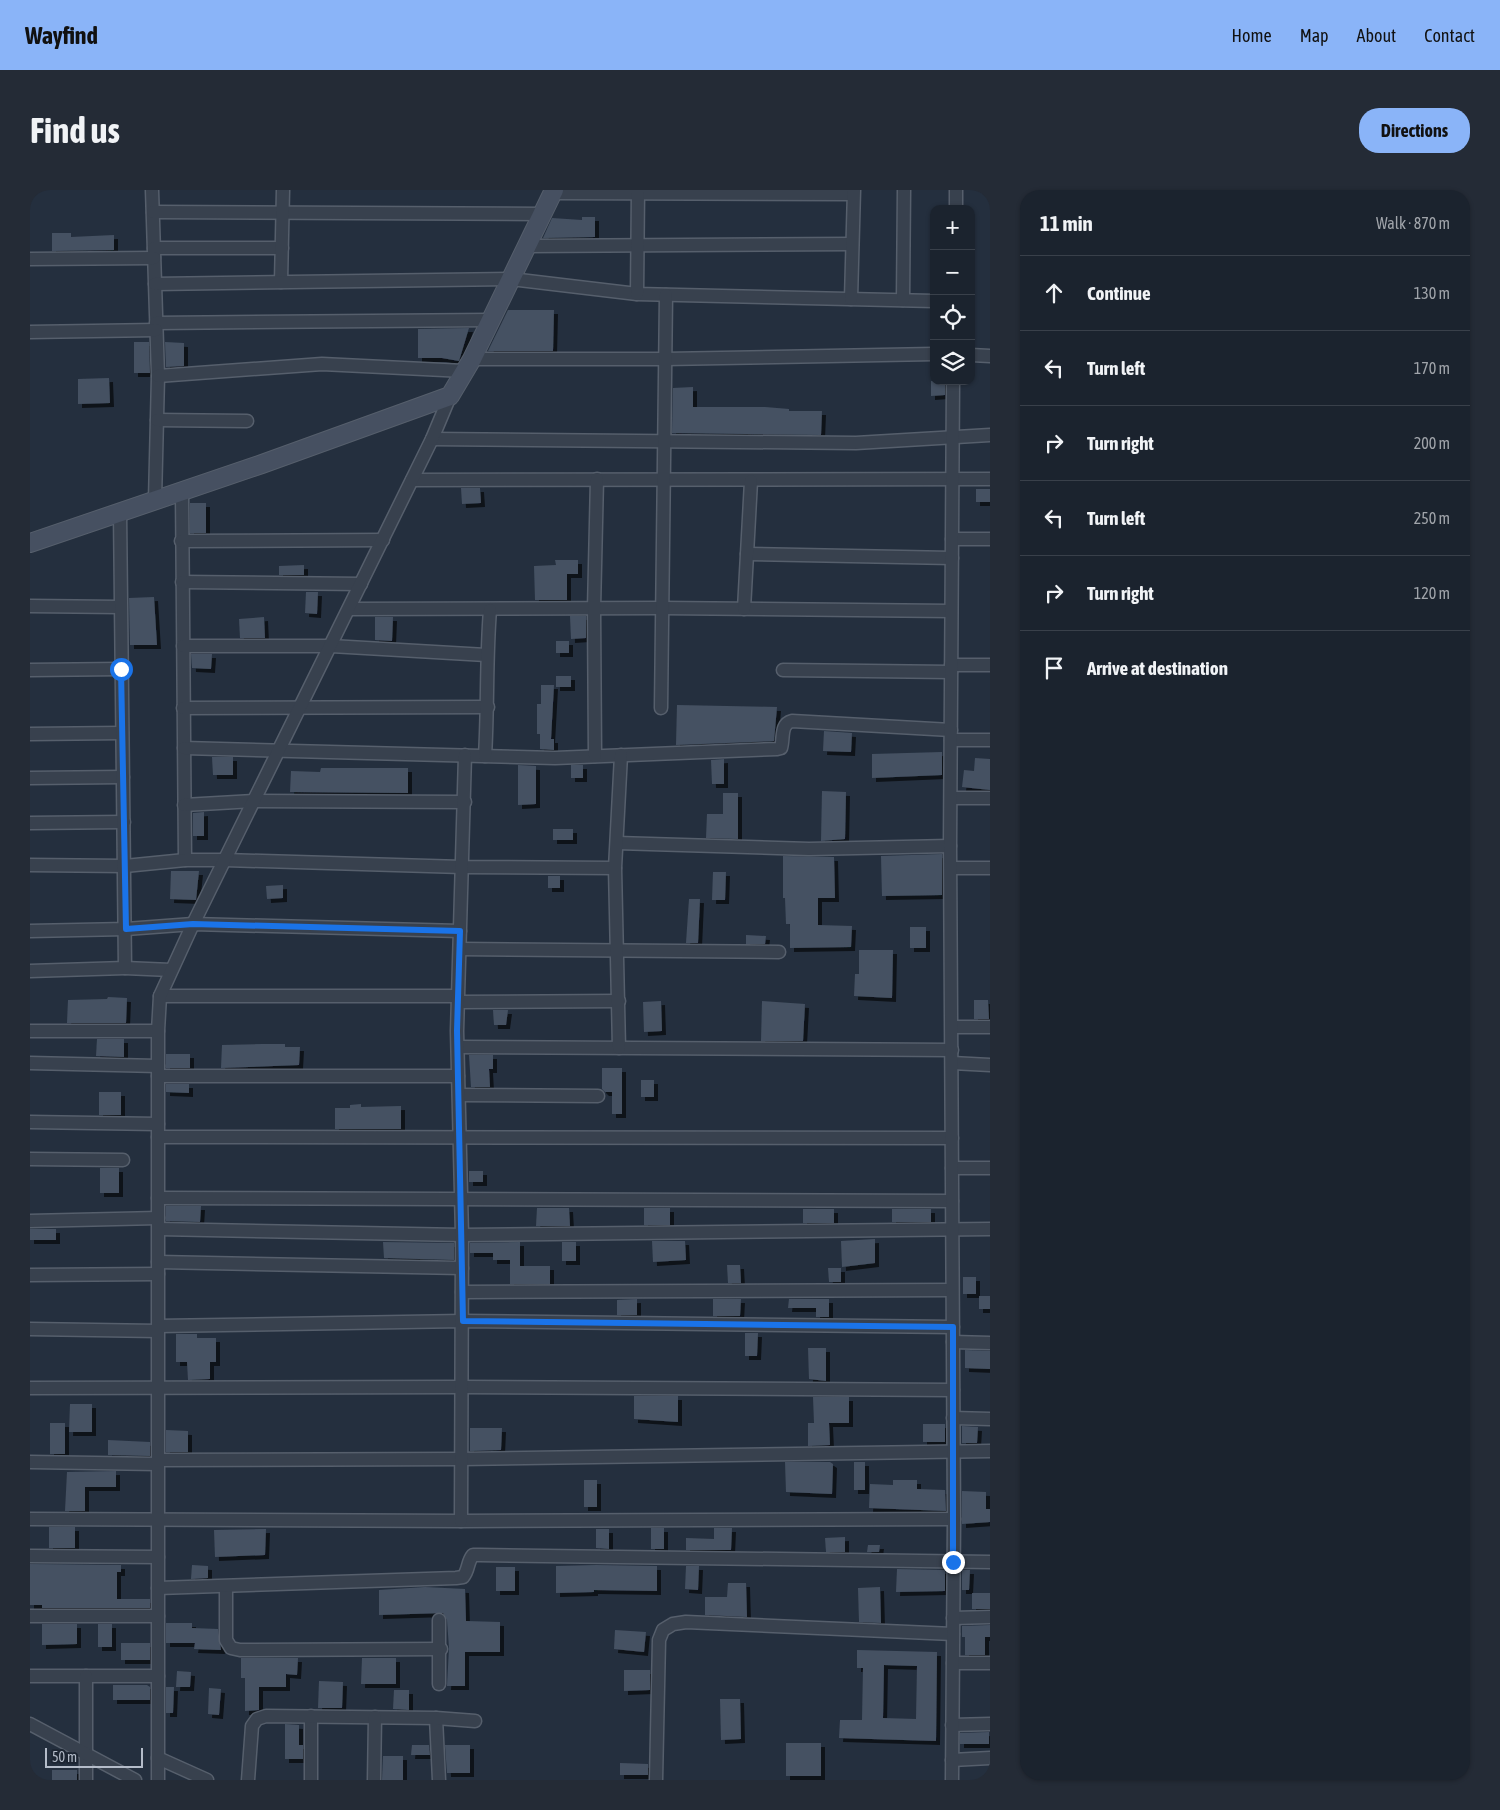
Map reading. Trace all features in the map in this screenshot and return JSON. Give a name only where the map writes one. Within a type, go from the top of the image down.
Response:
[{"type":"street","points":[[152,190],[158,376],[155,500]]},
{"type":"street","points":[[281,282],[283,190]]},
{"type":"street","points":[[903,300],[904,190]]},
{"type":"street","points":[[956,190],[956,205]]},
{"type":"street","points":[[158,1780],[158,1031],[160,996],[171,970],[383,540],[432,439],[450,396],[512,279],[554,192],[853,192],[851,299]]},
{"type":"street","points":[[637,294],[638,192]]},
{"type":"street","points":[[153,212],[543,214]]},
{"type":"street","points":[[527,246],[852,244]]},
{"type":"street","points":[[30,259],[282,248]]},
{"type":"street","points":[[155,284],[512,279],[637,294],[930,301]]},
{"type":"street","points":[[661,708],[666,294]]},
{"type":"street","points":[[30,332],[156,326],[490,320]]},
{"type":"street","points":[[158,376],[307,364],[468,365],[930,354]]},
{"type":"street","points":[[975,355],[990,356]]},
{"type":"street","points":[[952,1780],[954,1519],[950,846],[953,385]]},
{"type":"street","points":[[30,543],[450,396]]},
{"type":"street","points":[[157,420],[247,421]]},
{"type":"street","points":[[432,439],[856,443],[990,435]]},
{"type":"street","points":[[412,480],[990,479]]},
{"type":"street","points":[[595,756],[594,609],[597,480]]},
{"type":"street","points":[[744,608],[751,480]]},
{"type":"street","points":[[182,491],[185,860]]},
{"type":"street","points":[[120,512],[125,968]]},
{"type":"street","points":[[952,539],[990,539]]},
{"type":"street","points":[[181,541],[383,540]]},
{"type":"street","points":[[747,554],[952,558]]},
{"type":"street","points":[[182,582],[361,584]]},
{"type":"street","points":[[30,606],[120,607]]},
{"type":"street","points":[[349,609],[744,608],[952,611]]},
{"type":"street","points":[[485,756],[488,707],[486,655],[490,610]]},
{"type":"street","points":[[182,646],[331,646],[486,655]]},
{"type":"street","points":[[783,670],[951,669],[990,665]]},
{"type":"street","points":[[30,670],[121,669]]},
{"type":"street","points":[[183,708],[301,706],[488,707]]},
{"type":"street","points":[[184,748],[280,749],[485,756],[595,756],[778,749],[781,748],[782,744],[783,728],[792,721],[990,740]]},
{"type":"street","points":[[30,734],[122,733]]},
{"type":"street","points":[[461,1521],[463,1321],[458,999],[465,755]]},
{"type":"street","points":[[620,1048],[616,868],[621,755]]},
{"type":"street","points":[[30,778],[123,777]]},
{"type":"street","points":[[951,798],[990,798]]},
{"type":"street","points":[[184,806],[254,801],[465,802]]},
{"type":"street","points":[[30,823],[124,822]]},
{"type":"street","points":[[617,843],[809,849],[950,846]]},
{"type":"street","points":[[30,865],[125,866],[185,860],[225,860],[462,867],[616,868]]},
{"type":"street","points":[[951,868],[990,868]]},
{"type":"street","points":[[30,931],[126,929],[193,924],[460,931]]},
{"type":"street","points":[[460,949],[779,952]]},
{"type":"street","points":[[30,971],[125,968],[171,970]]},
{"type":"street","points":[[160,996],[619,1002]]},
{"type":"street","points":[[952,1027],[990,1027]]},
{"type":"street","points":[[30,1031],[158,1031]]},
{"type":"street","points":[[458,1047],[620,1048],[952,1057],[990,1065]]},
{"type":"street","points":[[30,1063],[158,1071],[458,1076]]},
{"type":"street","points":[[459,1095],[598,1096]]},
{"type":"street","points":[[30,1122],[158,1130],[460,1138],[952,1138]]},
{"type":"street","points":[[30,1159],[123,1160]]},
{"type":"street","points":[[952,1168],[990,1168]]},
{"type":"street","points":[[158,1198],[952,1200]]},
{"type":"street","points":[[30,1220],[462,1235],[990,1229]]},
{"type":"street","points":[[30,1275],[158,1268],[462,1268]]},
{"type":"street","points":[[462,1292],[952,1290]]},
{"type":"street","points":[[30,1329],[158,1329],[463,1321],[953,1327]]},
{"type":"street","points":[[953,1342],[990,1343]]},
{"type":"street","points":[[30,1388],[462,1387],[953,1390]]},
{"type":"street","points":[[953,1418],[990,1419]]},
{"type":"street","points":[[30,1462],[462,1459],[953,1450],[990,1451]]},
{"type":"street","points":[[30,1519],[461,1521],[954,1519]]},
{"type":"street","points":[[158,1588],[456,1578],[463,1577],[467,1572],[469,1560],[473,1555],[990,1562]]},
{"type":"street","points":[[30,1556],[158,1556]]},
{"type":"street","points":[[226,1587],[226,1640],[231,1648],[240,1650],[441,1649]]},
{"type":"street","points":[[30,1616],[158,1616]]},
{"type":"street","points":[[953,1618],[990,1617]]},
{"type":"street","points":[[439,1620],[441,1649],[439,1684]]},
{"type":"street","points":[[656,1780],[659,1640],[662,1630],[673,1624],[686,1622],[953,1634]]},
{"type":"street","points":[[953,1664],[990,1663]]},
{"type":"street","points":[[30,1676],[158,1676]]},
{"type":"street","points":[[86,1676],[86,1780]]},
{"type":"street","points":[[248,1780],[252,1726],[256,1719],[266,1716],[436,1718],[475,1722]]},
{"type":"street","points":[[311,1716],[311,1780]]},
{"type":"street","points":[[374,1780],[375,1717]]},
{"type":"street","points":[[436,1718],[439,1780]]},
{"type":"street","points":[[30,1724],[136,1780]]},
{"type":"street","points":[[952,1725],[990,1724]]},
{"type":"street","points":[[158,1758],[207,1780]]},
{"type":"street","points":[[952,1760],[990,1758]]},
{"type":"building","points":[[582,217],[595,217],[595,237],[543,238],[552,218],[582,220]]},
{"type":"building","points":[[52,233],[71,233],[71,237],[114,235],[114,250],[52,251]]},
{"type":"building","points":[[508,310],[554,310],[553,351],[488,351]]},
{"type":"building","points":[[469,328],[459,361],[442,358],[418,358],[418,329]]},
{"type":"building","points":[[134,342],[149,342],[150,373],[134,373]]},
{"type":"building","points":[[165,342],[184,343],[184,366],[166,367]]},
{"type":"building","points":[[109,378],[110,403],[78,404],[78,379]]},
{"type":"building","points":[[931,385],[945,385],[945,395],[931,396]]},
{"type":"building","points":[[693,387],[693,407],[765,407],[789,409],[789,411],[822,411],[821,435],[672,433],[673,388]]},
{"type":"building","points":[[461,488],[480,488],[481,503],[462,504]]},
{"type":"building","points":[[976,489],[990,489],[990,502],[976,502]]},
{"type":"building","points":[[190,503],[206,503],[206,533],[190,533]]},
{"type":"building","points":[[555,560],[578,560],[578,574],[567,574],[567,600],[535,600],[534,566],[556,565]]},
{"type":"building","points":[[304,565],[304,575],[279,575],[279,566]]},
{"type":"building","points":[[306,592],[318,592],[317,614],[305,613]]},
{"type":"building","points":[[154,597],[157,645],[130,645],[129,598]]},
{"type":"building","points":[[570,616],[586,616],[586,638],[571,639]]},
{"type":"building","points":[[264,617],[265,638],[240,638],[239,619]]},
{"type":"building","points":[[375,617],[393,617],[392,641],[375,640]]},
{"type":"building","points":[[556,641],[569,641],[569,653],[556,653]]},
{"type":"building","points":[[191,654],[212,654],[211,669],[192,668]]},
{"type":"building","points":[[556,676],[571,676],[571,687],[556,687]]},
{"type":"building","points":[[541,685],[554,685],[551,739],[554,739],[554,750],[540,749],[540,734],[537,734],[537,704],[541,704]]},
{"type":"building","points":[[677,705],[777,707],[774,741],[676,745]]},
{"type":"building","points":[[824,731],[852,733],[851,752],[823,751]]},
{"type":"building","points":[[942,752],[942,775],[872,778],[872,754]]},
{"type":"building","points":[[212,757],[233,757],[233,775],[213,775]]},
{"type":"building","points":[[975,758],[990,759],[990,790],[962,787],[964,770],[974,771]]},
{"type":"building","points":[[724,759],[724,784],[712,784],[711,760]]},
{"type":"building","points":[[518,765],[536,766],[536,804],[518,805]]},
{"type":"building","points":[[571,765],[583,765],[583,778],[571,778]]},
{"type":"building","points":[[321,768],[408,768],[408,793],[290,792],[291,771],[320,772]]},
{"type":"building","points":[[822,791],[846,792],[845,839],[821,841]]},
{"type":"building","points":[[723,793],[738,793],[738,839],[706,838],[707,814],[723,814]]},
{"type":"building","points":[[204,812],[204,836],[193,836],[193,813]]},
{"type":"building","points":[[553,829],[573,829],[573,840],[553,840]]},
{"type":"building","points":[[942,854],[942,895],[882,896],[881,856]]},
{"type":"building","points":[[783,856],[834,857],[835,898],[818,898],[818,925],[852,926],[851,947],[790,948],[790,924],[786,924],[785,898],[783,898]]},
{"type":"building","points":[[171,871],[199,871],[196,900],[170,899]]},
{"type":"building","points":[[713,872],[726,872],[725,900],[712,900]]},
{"type":"building","points":[[548,876],[560,876],[560,888],[548,888]]},
{"type":"building","points":[[283,885],[283,898],[267,899],[266,886]]},
{"type":"building","points":[[689,899],[700,899],[698,943],[686,943]]},
{"type":"building","points":[[910,927],[926,927],[926,948],[910,948]]},
{"type":"building","points":[[746,935],[766,936],[765,944],[746,944]]},
{"type":"building","points":[[859,950],[893,950],[892,998],[854,996],[855,974],[859,974]]},
{"type":"building","points":[[108,997],[127,998],[126,1023],[67,1023],[68,1000],[107,999]]},
{"type":"building","points":[[974,1000],[988,1000],[989,1019],[974,1019]]},
{"type":"building","points":[[661,1001],[662,1031],[644,1032],[643,1002]]},
{"type":"building","points":[[762,1001],[805,1004],[803,1041],[761,1041]]},
{"type":"building","points":[[493,1010],[508,1010],[506,1025],[494,1025]]},
{"type":"building","points":[[97,1039],[124,1039],[124,1057],[96,1056]]},
{"type":"building","points":[[285,1044],[285,1047],[300,1047],[299,1065],[221,1068],[222,1045]]},
{"type":"building","points":[[166,1054],[190,1054],[190,1068],[166,1068]]},
{"type":"building","points":[[469,1055],[493,1055],[493,1069],[489,1069],[490,1087],[471,1087]]},
{"type":"building","points":[[602,1068],[622,1068],[622,1114],[612,1114],[612,1092],[605,1092],[602,1089]]},
{"type":"building","points":[[641,1080],[654,1080],[654,1097],[641,1097]]},
{"type":"building","points":[[166,1084],[189,1084],[189,1093],[166,1092]]},
{"type":"building","points":[[99,1092],[121,1092],[121,1115],[99,1115]]},
{"type":"building","points":[[361,1104],[361,1107],[401,1106],[401,1129],[335,1129],[335,1108],[350,1108],[350,1105]]},
{"type":"building","points":[[100,1168],[119,1168],[119,1193],[100,1193]]},
{"type":"building","points":[[469,1171],[483,1171],[483,1182],[469,1182]]},
{"type":"building","points":[[166,1206],[201,1206],[200,1222],[166,1221]]},
{"type":"building","points":[[537,1208],[569,1208],[570,1226],[536,1226]]},
{"type":"building","points":[[644,1208],[670,1208],[670,1225],[644,1225]]},
{"type":"building","points":[[803,1209],[834,1209],[834,1223],[803,1223]]},
{"type":"building","points":[[892,1209],[931,1209],[931,1222],[892,1222]]},
{"type":"building","points":[[30,1229],[56,1229],[56,1240],[30,1240]]},
{"type":"building","points":[[875,1239],[875,1263],[842,1267],[841,1241]]},
{"type":"building","points":[[652,1241],[685,1241],[686,1260],[653,1262]]},
{"type":"building","points":[[383,1242],[454,1243],[454,1260],[384,1258]]},
{"type":"building","points":[[520,1242],[520,1266],[550,1266],[550,1284],[510,1284],[510,1260],[493,1260],[493,1253],[470,1253],[470,1243]]},
{"type":"building","points":[[562,1242],[576,1242],[576,1261],[562,1261]]},
{"type":"building","points":[[727,1265],[740,1265],[741,1283],[728,1283]]},
{"type":"building","points":[[828,1268],[841,1268],[841,1282],[829,1282]]},
{"type":"building","points":[[963,1277],[976,1277],[976,1294],[963,1294]]},
{"type":"building","points":[[979,1296],[990,1296],[990,1309],[979,1309]]},
{"type":"building","points":[[637,1299],[637,1315],[617,1315],[617,1300]]},
{"type":"building","points":[[713,1299],[741,1299],[740,1316],[713,1316]]},
{"type":"building","points":[[789,1299],[829,1299],[829,1317],[816,1317],[816,1308],[788,1308]]},
{"type":"building","points":[[745,1333],[758,1333],[757,1356],[745,1356]]},
{"type":"building","points":[[176,1334],[197,1334],[197,1338],[216,1338],[216,1362],[210,1362],[210,1379],[188,1380],[187,1362],[176,1362]]},
{"type":"building","points":[[808,1348],[826,1348],[826,1381],[809,1379]]},
{"type":"building","points":[[965,1350],[990,1351],[990,1369],[965,1368]]},
{"type":"building","points":[[634,1396],[678,1396],[678,1422],[634,1419]]},
{"type":"building","points":[[813,1397],[849,1397],[849,1423],[829,1423],[830,1445],[808,1446],[808,1423],[814,1423]]},
{"type":"building","points":[[70,1404],[92,1404],[92,1432],[69,1432]]},
{"type":"building","points":[[50,1423],[65,1423],[65,1454],[50,1454]]},
{"type":"building","points":[[923,1424],[945,1424],[945,1442],[923,1442]]},
{"type":"building","points":[[962,1426],[978,1427],[977,1443],[962,1443]]},
{"type":"building","points":[[470,1428],[502,1428],[501,1450],[470,1451]]},
{"type":"building","points":[[166,1430],[188,1431],[188,1452],[166,1452]]},
{"type":"building","points":[[108,1440],[150,1442],[150,1456],[108,1455]]},
{"type":"building","points":[[785,1462],[830,1462],[833,1464],[832,1494],[786,1492]]},
{"type":"building","points":[[854,1462],[865,1462],[865,1490],[854,1490]]},
{"type":"building","points":[[116,1471],[116,1487],[85,1487],[85,1511],[65,1511],[67,1472]]},
{"type":"building","points":[[584,1480],[597,1480],[597,1507],[584,1507]]},
{"type":"building","points":[[893,1480],[917,1480],[917,1489],[945,1490],[946,1511],[869,1508],[870,1484],[893,1485]]},
{"type":"building","points":[[962,1491],[986,1492],[986,1509],[990,1509],[990,1522],[962,1524]]},
{"type":"building","points":[[49,1527],[75,1527],[75,1548],[49,1548]]},
{"type":"building","points":[[651,1528],[664,1528],[664,1549],[651,1549]]},
{"type":"building","points":[[714,1528],[732,1528],[731,1550],[686,1550],[686,1538],[714,1539]]},
{"type":"building","points":[[266,1529],[265,1555],[215,1557],[214,1530]]},
{"type":"building","points":[[596,1529],[609,1529],[609,1549],[596,1548]]},
{"type":"building","points":[[845,1537],[845,1552],[826,1552],[825,1538]]},
{"type":"building","points":[[868,1545],[880,1545],[879,1552],[867,1552]]},
{"type":"building","points":[[30,1564],[121,1565],[121,1572],[117,1572],[117,1599],[150,1599],[150,1608],[42,1608],[42,1605],[30,1605]]},
{"type":"building","points":[[192,1565],[208,1566],[208,1578],[191,1579]]},
{"type":"building","points":[[556,1566],[657,1566],[657,1591],[594,1590],[594,1592],[556,1593]]},
{"type":"building","points":[[686,1566],[699,1566],[698,1590],[685,1589]]},
{"type":"building","points":[[496,1567],[515,1567],[515,1591],[496,1591]]},
{"type":"building","points":[[897,1569],[945,1570],[945,1591],[896,1592]]},
{"type":"building","points":[[962,1570],[970,1570],[969,1590],[962,1590]]},
{"type":"building","points":[[728,1583],[746,1583],[747,1617],[705,1615],[705,1597],[727,1597]]},
{"type":"building","points":[[425,1587],[465,1589],[466,1621],[500,1622],[500,1652],[465,1652],[465,1686],[447,1686],[449,1648],[447,1620],[443,1613],[379,1615],[379,1590]]},
{"type":"building","points":[[880,1587],[881,1623],[859,1622],[858,1588]]},
{"type":"building","points":[[972,1593],[990,1593],[990,1609],[972,1609]]},
{"type":"building","points":[[166,1623],[192,1623],[192,1628],[218,1629],[221,1650],[194,1649],[195,1643],[166,1643]]},
{"type":"building","points":[[42,1624],[77,1624],[77,1644],[42,1645]]},
{"type":"building","points":[[98,1624],[112,1624],[112,1647],[98,1647]]},
{"type":"building","points":[[990,1625],[990,1637],[985,1637],[985,1655],[965,1655],[965,1637],[962,1637],[962,1626]]},
{"type":"building","points":[[615,1630],[646,1632],[644,1652],[614,1649]]},
{"type":"building","points":[[121,1643],[150,1643],[150,1660],[121,1660]]},
{"type":"building","points":[[857,1650],[937,1652],[936,1741],[839,1738],[840,1720],[862,1720],[863,1668],[857,1668]],"holes":[[[884,1665],[917,1666],[916,1719],[883,1718]]]},
{"type":"building","points":[[241,1658],[298,1658],[297,1675],[286,1674],[286,1687],[259,1687],[259,1710],[245,1711],[245,1678],[241,1678]]},
{"type":"building","points":[[362,1658],[396,1658],[396,1684],[361,1684]]},
{"type":"building","points":[[624,1670],[650,1670],[650,1690],[624,1691]]},
{"type":"building","points":[[177,1671],[191,1672],[190,1687],[176,1687]]},
{"type":"building","points":[[319,1681],[343,1682],[342,1708],[318,1708]]},
{"type":"building","points":[[113,1685],[147,1685],[150,1687],[150,1700],[113,1700]]},
{"type":"building","points":[[166,1687],[174,1687],[173,1713],[166,1713]]},
{"type":"building","points":[[209,1688],[221,1689],[219,1715],[208,1714]]},
{"type":"building","points":[[394,1690],[409,1690],[409,1710],[393,1709]]},
{"type":"building","points":[[720,1699],[740,1699],[741,1739],[721,1740]]},
{"type":"building","points":[[285,1724],[299,1725],[299,1745],[303,1745],[303,1759],[285,1759]]},
{"type":"building","points":[[989,1732],[989,1744],[960,1744],[960,1733]]},
{"type":"building","points":[[786,1743],[821,1743],[821,1776],[786,1776]]},
{"type":"building","points":[[412,1745],[429,1745],[430,1755],[411,1755]]},
{"type":"building","points":[[445,1745],[470,1745],[470,1773],[447,1773]]},
{"type":"building","points":[[383,1756],[403,1756],[403,1780],[382,1780]]},
{"type":"building","points":[[620,1763],[648,1764],[648,1775],[620,1775]]},
{"type":"building","points":[[52,1770],[77,1770],[77,1780],[52,1780]]},
{"type":"route","points":[[121,669],[126,929],[193,924],[460,931],[457,1031],[463,1321],[953,1327],[953,1562]]}]
